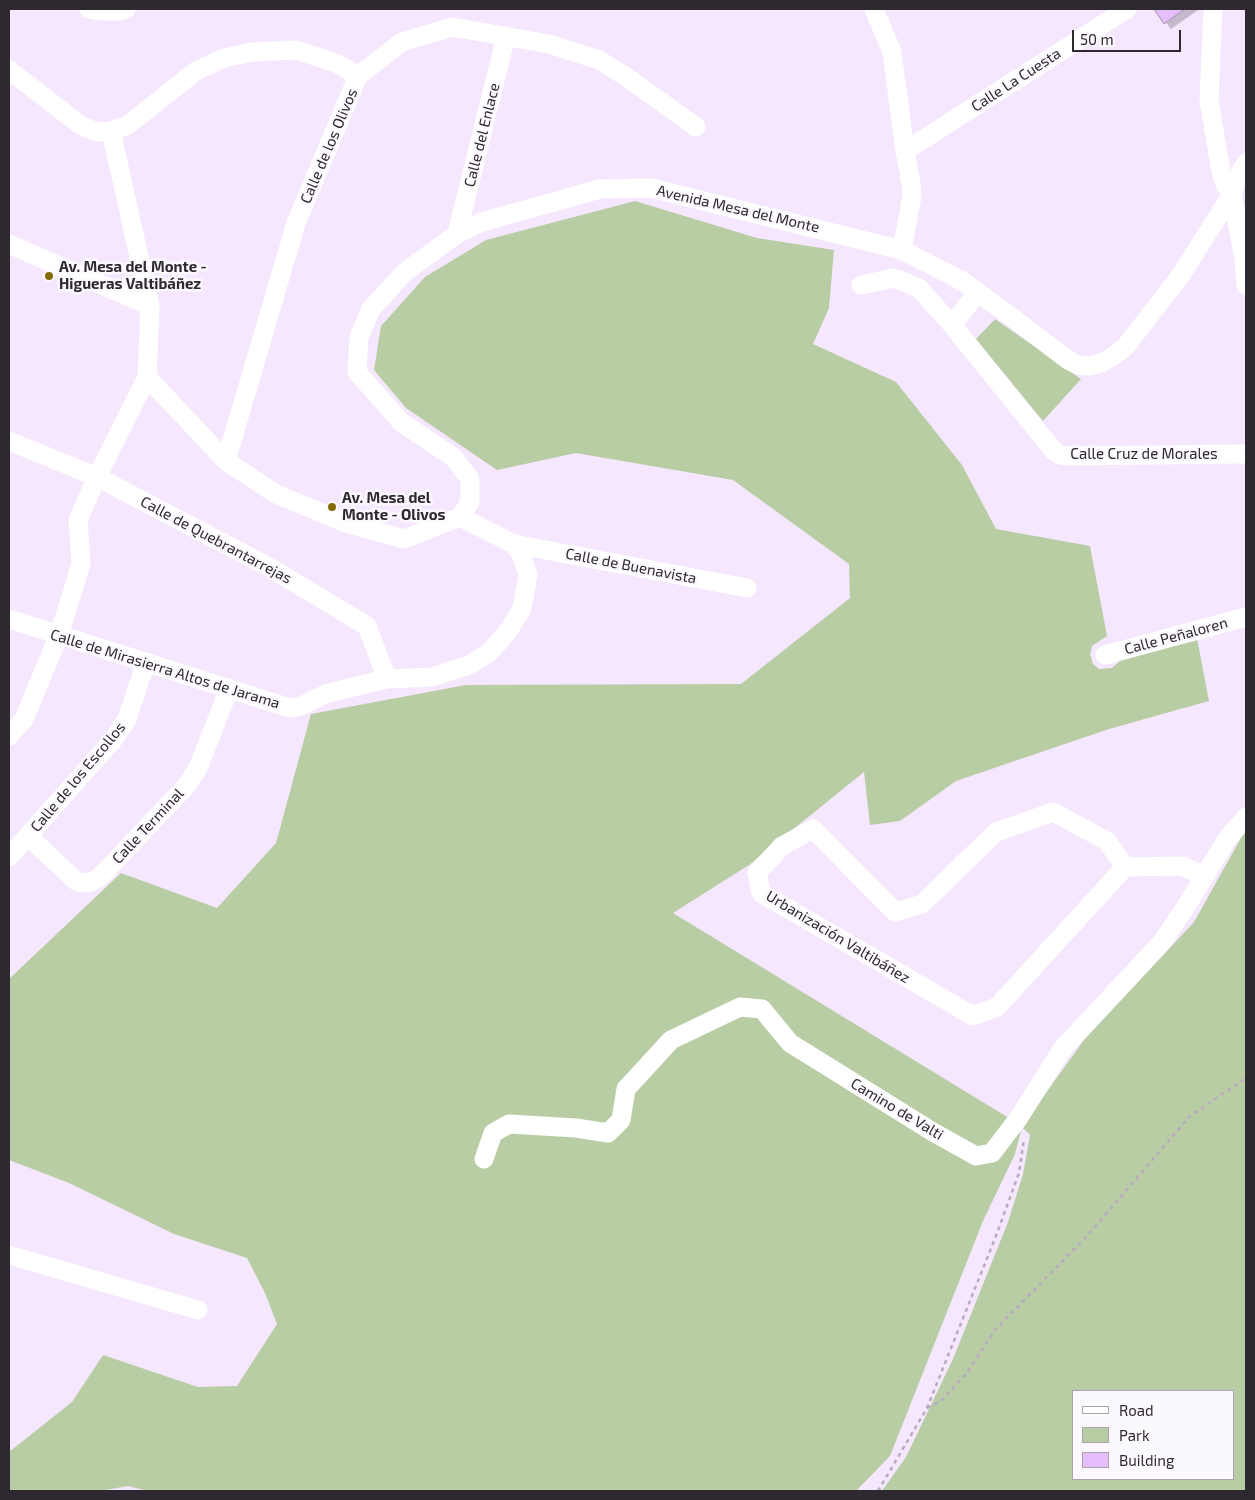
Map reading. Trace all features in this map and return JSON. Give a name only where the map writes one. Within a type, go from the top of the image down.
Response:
[{"type":"street","points":[[89,9],[100,11],[120,11],[126,9]]},
{"type":"street","points":[[874,9],[892,52],[912,196],[902,250]]},
{"type":"street","name":"Calle La Cuesta","points":[[905,151],[1127,9]]},
{"type":"street","points":[[1213,9],[1208,100],[1221,172],[1225,184],[1232,194],[1244,259],[1246,285]]},
{"type":"street","name":"Calle de los Olivos","points":[[226,461],[296,223],[358,76],[402,42],[452,26],[548,44],[599,60],[628,78],[696,127]]},
{"type":"street","name":"Calle del Enlace","points":[[457,234],[506,36]]},
{"type":"street","points":[[9,70],[79,124],[96,132],[111,131],[128,125],[196,71],[224,58],[252,52],[296,50],[336,64],[358,76]]},
{"type":"street","points":[[9,736],[24,719],[59,635],[81,564],[78,520],[97,477],[147,377],[150,306],[111,131]]},
{"type":"street","name":"Avenida Mesa del Monte","points":[[460,517],[470,502],[470,479],[453,457],[401,422],[357,372],[359,337],[372,309],[405,272],[457,234],[482,222],[600,189],[651,188],[902,250],[962,280],[1068,360],[1089,366],[1101,363],[1114,356],[1126,346],[1181,275],[1232,194],[1237,178],[1246,163]]},
{"type":"street","points":[[9,244],[150,306]]},
{"type":"street","name":"Calle Cruz de Morales","points":[[861,285],[894,278],[919,288],[952,325],[1053,450],[1060,454],[1069,456],[1246,454]]},
{"type":"street","points":[[952,325],[978,292]]},
{"type":"street","points":[[147,377],[226,461],[276,494],[346,524],[404,539],[460,517],[514,544]]},
{"type":"street","name":"Calle de Quebrantarrejas","points":[[9,441],[97,477],[269,567],[367,626],[386,678]]},
{"type":"street","name":"Calle de Mirasierra Altos de Jarama","points":[[9,619],[290,708],[301,706],[328,693],[386,678],[432,677],[469,664],[490,652],[509,630],[522,608],[528,575],[522,556],[514,544]]},
{"type":"street","name":"Calle de Buenavista","points":[[514,544],[747,588]]},
{"type":"street","name":"Calle Peñaloren","points":[[1105,655],[1246,617]]},
{"type":"street","name":"Calle de los Escollos","points":[[9,857],[113,740],[127,719],[146,662]]},
{"type":"street","name":"Calle Terminal","points":[[28,836],[76,881],[83,883],[91,882],[99,878],[186,785],[198,768],[229,689]]},
{"type":"street","name":"Urbanización Valtibáñez","points":[[1053,812],[1107,841],[1124,867],[997,1007],[973,1016],[761,893],[757,873],[782,846],[813,829],[895,912],[922,904],[996,832],[1053,812]]},
{"type":"street","name":"Camino de Valti","points":[[484,1158],[493,1133],[509,1124],[576,1128],[608,1133],[621,1120],[626,1088],[671,1040],[740,1007],[762,1009],[790,1042],[933,1132],[976,1156],[992,1153],[1018,1119],[1063,1048],[1162,942],[1186,908],[1227,839],[1246,816]]},
{"type":"street","points":[[1124,867],[1182,866],[1204,876]]},
{"type":"street","points":[[9,1255],[198,1310]]},
{"type":"path","points":[[926,1408],[940,1402],[960,1380],[995,1330],[1087,1236],[1190,1116],[1246,1078]]},
{"type":"path","points":[[878,1491],[926,1408],[996,1236],[1019,1173],[1024,1138],[1018,1119]]},
{"type":"green space","points":[[635,201],[757,238],[834,250],[829,308],[813,344],[896,382],[962,465],[996,529],[1090,546],[1107,636],[1092,646],[1090,654],[1093,664],[1099,669],[1112,668],[1122,659],[1197,638],[1209,701],[1109,729],[956,781],[900,821],[870,825],[864,772],[749,865],[673,913],[1022,1126],[1084,1040],[1194,922],[1246,829],[1246,1491],[882,1491],[906,1457],[953,1359],[1008,1222],[1023,1174],[1030,1135],[1022,1127],[1015,1154],[983,1221],[890,1456],[856,1491],[148,1491],[128,1486],[100,1491],[9,1491],[9,1452],[72,1402],[103,1355],[198,1387],[237,1386],[277,1324],[265,1293],[247,1258],[174,1234],[69,1183],[9,1160],[9,979],[121,873],[217,908],[276,843],[311,714],[466,685],[741,684],[850,598],[849,564],[733,480],[576,453],[497,470],[406,408],[374,370],[381,326],[425,277],[486,240]]},
{"type":"green space","points":[[995,319],[1081,379],[1043,421],[976,339]]},
{"type":"building","points":[[1154,9],[1185,9],[1164,24]]},
{"type":"place","name":"Av. Mesa del Monte - Higueras Valtibáñez","points":[[49,276]]},
{"type":"place","name":"Av. Mesa del Monte - Olivos","points":[[332,507]]}]
